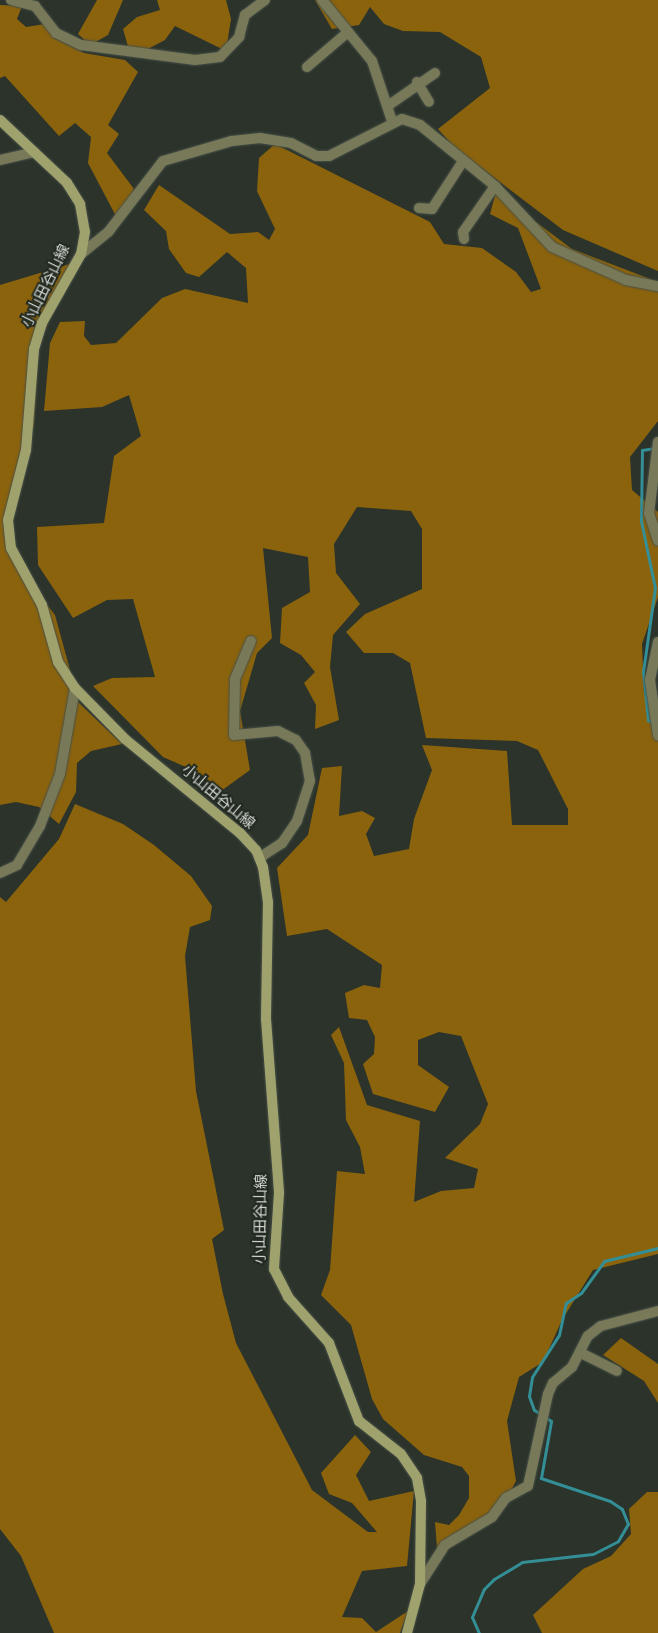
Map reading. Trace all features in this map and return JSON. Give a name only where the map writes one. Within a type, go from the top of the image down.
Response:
[{"type":"main road","name":"小山田谷山線","points":[[0,120],[67,183],[80,204],[85,232],[81,254],[42,323],[34,349],[26,450],[8,529],[20,568],[42,605],[58,662],[76,688],[125,739],[240,833],[259,858],[267,890],[264,977],[279,1193],[274,1269],[288,1297],[329,1343],[359,1421],[401,1454],[417,1478],[421,1501],[420,1584],[407,1633]]},
{"type":"street","points":[[11,0],[35,6],[56,33],[81,45],[195,60],[220,57],[240,37],[245,15],[265,0]]},
{"type":"street","points":[[322,0],[372,61],[389,105],[392,121]]},
{"type":"street","points":[[307,67],[348,32]]},
{"type":"street","points":[[389,105],[417,82],[435,74]]},
{"type":"street","points":[[417,82],[429,102]]},
{"type":"street","points":[[81,254],[109,231],[163,161],[232,140],[260,138],[292,143],[316,156],[329,156],[392,121],[420,125],[463,162],[495,186],[552,247],[626,280],[658,286]]},
{"type":"street","points":[[0,160],[34,152]]},
{"type":"street","points":[[419,208],[432,209],[463,162]]},
{"type":"street","points":[[464,238],[464,232],[495,186]]},
{"type":"street","points":[[658,442],[649,514],[658,541]]},
{"type":"street","points":[[251,641],[236,679],[234,735],[278,731],[296,740],[305,753],[310,781],[297,821],[282,843],[259,858]]},
{"type":"street","points":[[658,642],[650,680],[658,735]]},
{"type":"street","points":[[0,873],[17,865],[40,826],[60,774],[76,688]]},
{"type":"street","points":[[420,1584],[445,1545],[492,1518],[506,1498],[528,1486],[541,1424],[553,1383],[581,1353],[588,1336],[601,1326],[658,1311]]},
{"type":"street","points":[[581,1353],[617,1372]]},
{"type":"shaded area","points":[[97,0],[123,0],[108,35],[90,45],[78,34]]},
{"type":"shaded area","points":[[157,0],[226,0],[231,19],[226,51],[175,26],[165,40],[144,51],[129,50],[123,29],[137,17],[160,10]]},
{"type":"shaded area","points":[[315,0],[658,0],[658,271],[563,230],[455,148],[438,129],[490,88],[481,57],[440,32],[403,31],[384,24],[370,7],[359,25],[332,29]]},
{"type":"shaded area","points":[[0,5],[22,6],[17,19],[26,27],[45,24],[54,38],[84,53],[125,60],[138,72],[108,125],[119,134],[107,153],[134,189],[118,220],[88,163],[91,137],[75,123],[59,136],[5,76],[0,78]]},
{"type":"shaded area","points":[[275,144],[430,222],[444,244],[482,248],[516,272],[531,292],[541,289],[518,228],[490,214],[496,192],[572,249],[658,282],[658,421],[630,457],[632,490],[658,512],[658,597],[642,644],[644,694],[658,710],[658,1254],[593,1270],[562,1320],[543,1362],[519,1377],[507,1421],[516,1481],[508,1496],[476,1526],[437,1548],[435,1522],[449,1525],[459,1515],[469,1498],[469,1476],[462,1467],[424,1455],[383,1419],[372,1399],[351,1325],[321,1295],[330,1270],[337,1171],[365,1174],[360,1147],[346,1120],[344,1063],[331,1035],[339,1027],[367,1105],[420,1121],[414,1202],[441,1191],[474,1188],[478,1169],[445,1158],[480,1124],[488,1104],[461,1036],[439,1032],[418,1040],[418,1065],[449,1087],[435,1112],[373,1094],[363,1064],[374,1054],[375,1037],[367,1020],[349,1018],[345,993],[364,985],[380,988],[382,965],[327,929],[287,936],[277,868],[308,835],[322,768],[342,766],[339,816],[362,811],[375,818],[366,834],[374,856],[409,849],[414,819],[432,770],[422,745],[507,751],[512,825],[568,825],[568,809],[538,750],[517,741],[426,738],[410,663],[393,653],[364,653],[346,632],[365,614],[422,589],[422,529],[411,511],[357,507],[334,544],[336,573],[360,604],[333,635],[330,667],[339,720],[315,729],[316,705],[304,683],[315,672],[301,655],[280,643],[282,608],[310,592],[308,557],[263,548],[272,638],[257,653],[240,711],[250,770],[221,791],[195,771],[163,757],[93,686],[112,678],[155,677],[133,599],[107,600],[73,618],[38,565],[37,527],[104,523],[114,456],[141,436],[129,395],[102,407],[44,411],[50,343],[60,322],[85,321],[84,336],[91,345],[116,343],[162,298],[185,289],[248,303],[246,268],[227,252],[199,277],[186,273],[169,249],[166,231],[144,210],[159,185],[230,234],[258,232],[269,240],[275,229],[257,191],[259,158]]},
{"type":"shaded area","points":[[73,263],[39,345],[34,426],[3,522],[9,555],[55,615],[79,703],[122,744],[91,751],[77,763],[76,792],[59,824],[39,807],[16,802],[0,805],[0,285]]},
{"type":"shaded area","points":[[75,804],[123,824],[154,845],[191,876],[212,906],[210,920],[190,927],[185,956],[196,1091],[224,1230],[212,1239],[223,1294],[236,1343],[312,1490],[368,1532],[377,1532],[352,1503],[329,1494],[321,1473],[355,1435],[371,1452],[356,1475],[369,1501],[414,1491],[407,1566],[362,1571],[342,1617],[362,1618],[376,1632],[408,1611],[400,1633],[54,1633],[21,1556],[0,1529],[0,897],[6,902],[59,839]]},
{"type":"shaded area","points":[[621,1338],[658,1364],[658,1403],[644,1381],[603,1355]]},
{"type":"shaded area","points":[[647,1492],[658,1492],[658,1633],[542,1633],[533,1615],[583,1569],[611,1556],[631,1534],[629,1509]]},
{"type":"waterway","points":[[653,723],[648,720],[643,672],[655,588],[641,521],[642,450],[655,448]]},
{"type":"waterway","points":[[479,1633],[472,1617],[484,1589],[494,1579],[522,1562],[593,1554],[618,1541],[628,1524],[622,1509],[610,1501],[541,1478],[551,1421],[534,1410],[529,1396],[532,1377],[559,1335],[566,1303],[581,1293],[604,1261],[658,1248]]}]
